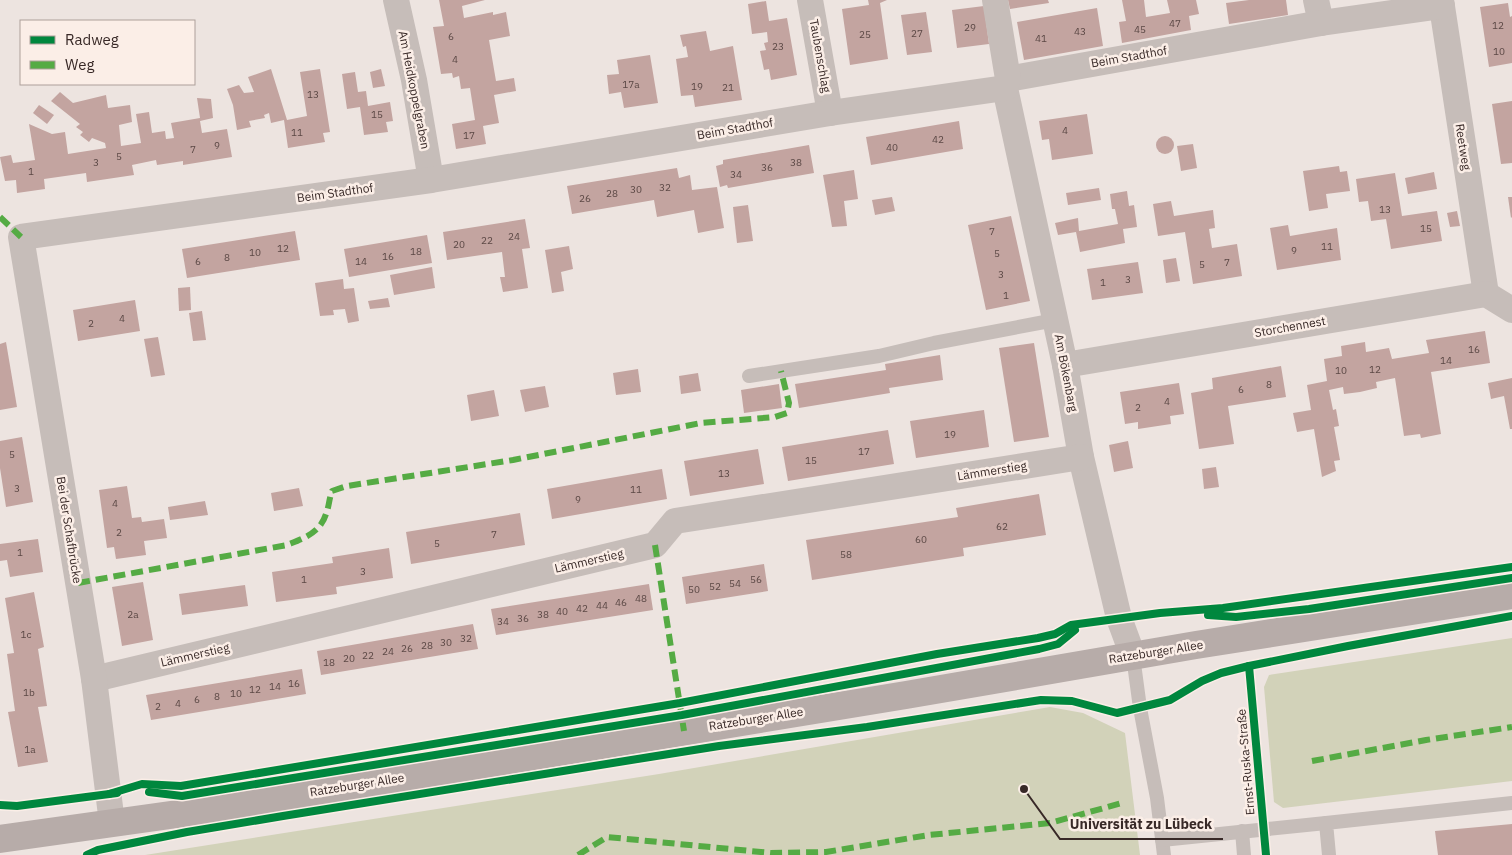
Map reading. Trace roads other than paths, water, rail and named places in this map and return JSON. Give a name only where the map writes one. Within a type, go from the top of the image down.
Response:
[{"type":"main road","name":"Ratzeburger Allee","points":[[0,839],[225,806],[1512,595]]},
{"type":"street","name":"Am Heidkoppelgraben","points":[[396,0],[414,80],[431,180]]},
{"type":"street","name":"Taubenschlag","points":[[810,0],[830,113]]},
{"type":"street","name":"Am Bökenbarg","points":[[995,0],[1006,84],[1065,364],[1081,457],[1119,618],[1133,656]]},
{"type":"street","name":"Beim Stadthof","points":[[21,237],[431,180],[1006,84],[1318,12],[1441,3]]},
{"type":"street","name":"Reetweg","points":[[1441,3],[1486,294]]},
{"type":"street","name":"Bei der Schafbrücke","points":[[21,237],[94,679],[112,823]]},
{"type":"street","points":[[1486,294],[1512,310]]},
{"type":"street","name":"Storchennest","points":[[1065,364],[1486,294]]},
{"type":"street","name":"Lämmerstieg","points":[[94,679],[655,545],[675,522],[1081,457]]},
{"type":"lane","points":[[749,376],[879,356],[934,343],[1055,320]]},
{"type":"lane","points":[[1133,656],[1140,708],[1157,798],[1164,855]]},
{"type":"lane","points":[[1162,840],[1512,803]]},
{"type":"lane","points":[[1326,823],[1329,855]]},
{"type":"lane","points":[[1242,831],[1244,855]]},
{"type":"place","name":"Universität zu Lübeck","points":[[1024,789]]}]
